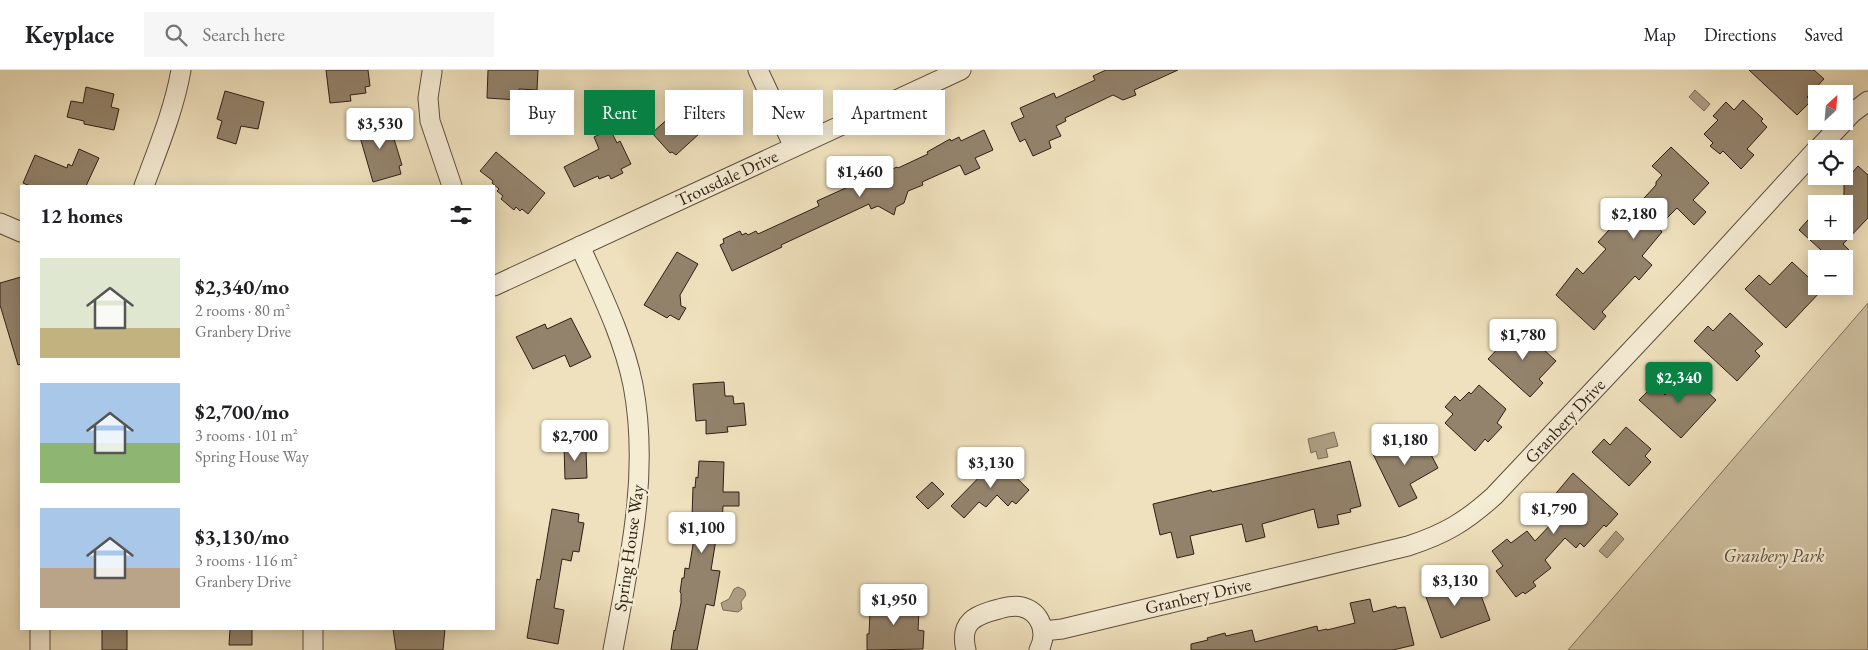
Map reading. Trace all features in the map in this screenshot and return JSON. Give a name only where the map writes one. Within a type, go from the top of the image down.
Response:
[{"type":"street","points":[[144,185],[163,134],[181,70]]},
{"type":"street","points":[[758,70],[794,148]]},
{"type":"street","name":"Trousdale Drive","points":[[495,286],[961,70]]},
{"type":"street","points":[[432,72],[428,98],[430,121],[452,185]]},
{"type":"street","name":"Granbery Drive","points":[[1826,140],[1852,113],[1868,101]]},
{"type":"street","name":"Granbery Drive","points":[[1043,631],[1062,629],[1408,546],[1431,539],[1462,522],[1494,496],[1526,463],[1808,160]]},
{"type":"street","points":[[0,223],[20,232]]},
{"type":"street","name":"Spring House Way","points":[[580,246],[621,343],[633,385],[636,411],[639,480],[637,511],[613,650]]},
{"type":"street","points":[[966,650],[964,639],[966,629],[976,616],[1013,606],[1024,608],[1035,614],[1043,631],[1039,650]]},
{"type":"street","points":[[40,630],[40,650]]},
{"type":"street","points":[[313,630],[314,650]]},
{"type":"green space","name":"Granbery Park","points":[[1868,303],[1868,650],[1568,650]]},
{"type":"shaded area","points":[[1695,90],[1710,104],[1704,111],[1689,97]]},
{"type":"shaded area","points":[[1334,432],[1338,446],[1326,449],[1328,457],[1318,459],[1316,451],[1311,453],[1308,439]]},
{"type":"shaded area","points":[[1616,531],[1624,539],[1607,558],[1599,551]]},
{"type":"shaded area","points":[[738,587],[744,590],[746,594],[741,602],[742,609],[738,612],[723,610],[721,603],[729,599],[734,589]]},
{"type":"building","points":[[326,70],[368,70],[370,86],[365,87],[366,93],[350,95],[351,101],[330,103]]},
{"type":"building","points":[[488,70],[538,70],[537,90],[510,90],[510,99],[487,98]]},
{"type":"building","points":[[1106,70],[1178,70],[1134,90],[1136,95],[1123,100],[1113,95],[1065,118],[1066,121],[1056,126],[1061,136],[1049,141],[1051,148],[1033,156],[1025,139],[1020,142],[1011,123],[1024,117],[1020,108],[1054,93],[1056,98],[1095,80],[1093,76]]},
{"type":"building","points":[[1749,70],[1814,70],[1824,79],[1818,85],[1808,85],[1808,104],[1797,115]]},
{"type":"building","points":[[86,87],[114,94],[111,107],[119,109],[114,130],[84,124],[84,121],[67,117],[71,101],[83,103]]},
{"type":"building","points":[[225,91],[264,102],[258,129],[241,126],[236,144],[217,138],[222,121],[217,119]]},
{"type":"building","points":[[1743,100],[1763,119],[1761,121],[1767,127],[1747,149],[1754,155],[1741,169],[1723,151],[1720,154],[1710,146],[1713,143],[1704,134],[1718,120],[1713,116],[1726,102],[1734,110]]},
{"type":"building","points":[[381,116],[386,131],[389,130],[392,140],[394,139],[402,165],[399,166],[401,174],[373,182],[360,137],[363,136],[359,122]]},
{"type":"building","points":[[665,121],[665,135],[698,135],[676,155],[672,152],[670,153],[654,135],[655,130]]},
{"type":"building","points":[[984,130],[993,150],[975,158],[980,168],[965,175],[960,165],[922,182],[923,185],[908,191],[904,203],[896,207],[894,215],[878,206],[871,209],[869,204],[781,245],[782,247],[732,271],[720,245],[724,243],[723,239],[740,231],[742,235],[746,233],[748,235],[756,231],[758,234],[819,206],[817,201],[859,182],[865,178],[864,175],[880,168],[881,171],[887,169],[888,171],[898,168],[928,154],[927,152],[950,139],[951,141],[959,137],[961,141]]},
{"type":"building","points":[[598,135],[613,135],[617,143],[620,141],[631,164],[621,169],[623,173],[611,179],[609,175],[599,179],[598,176],[574,187],[564,167],[599,149],[594,137]]},
{"type":"building","points":[[1671,147],[1709,183],[1693,200],[1706,212],[1694,225],[1677,208],[1658,227],[1662,232],[1642,256],[1652,265],[1639,280],[1635,276],[1602,312],[1606,316],[1594,330],[1556,295],[1577,268],[1583,274],[1606,249],[1598,242],[1633,204],[1636,207],[1656,185],[1656,182],[1662,175],[1652,166]]},
{"type":"building","points":[[79,149],[99,158],[86,185],[28,185],[23,183],[35,155],[67,168],[68,164],[72,166]]},
{"type":"building","points":[[496,152],[545,193],[528,214],[516,207],[514,210],[501,199],[503,196],[497,191],[499,189],[492,183],[493,181],[480,171]]},
{"type":"building","points":[[1858,166],[1868,175],[1868,218],[1853,234],[1853,195],[1844,195],[1844,185],[1853,185],[1853,172]]},
{"type":"building","points":[[1808,220],[1808,238],[1799,230]]},
{"type":"building","points":[[1810,240],[1847,240],[1843,244],[1849,250],[1821,250]]},
{"type":"building","points":[[677,252],[698,264],[680,295],[681,306],[686,308],[679,320],[670,315],[667,318],[644,305]]},
{"type":"building","points":[[1792,262],[1808,277],[1808,295],[1817,295],[1786,328],[1745,289],[1759,275],[1770,285]]},
{"type":"building","points":[[20,277],[20,364],[18,365],[0,305],[0,283]]},
{"type":"building","points":[[1730,313],[1763,344],[1755,351],[1760,356],[1737,381],[1694,341],[1708,326],[1713,331]]},
{"type":"building","points":[[571,318],[591,357],[570,367],[565,355],[533,369],[516,337],[545,324],[547,329]]},
{"type":"building","points":[[1517,325],[1556,361],[1539,379],[1543,383],[1530,397],[1488,359],[1510,336],[1508,335]]},
{"type":"building","points":[[1687,373],[1716,400],[1681,438],[1639,400],[1654,385],[1665,395]]},
{"type":"building","points":[[724,382],[725,396],[733,396],[734,404],[744,403],[746,425],[727,427],[728,432],[706,434],[706,420],[696,421],[693,384]]},
{"type":"building","points":[[1479,385],[1506,409],[1497,423],[1502,427],[1488,442],[1485,439],[1475,451],[1445,423],[1453,414],[1445,407],[1455,396],[1460,401],[1469,392],[1471,394]]},
{"type":"building","points":[[1626,427],[1651,449],[1645,456],[1651,462],[1629,486],[1592,452],[1604,439],[1610,445]]},
{"type":"building","points":[[1419,432],[1438,468],[1410,484],[1417,498],[1399,507],[1373,454]]},
{"type":"building","points":[[582,444],[582,451],[586,451],[587,478],[565,479],[564,445]]},
{"type":"building","points":[[997,459],[1029,490],[1016,504],[1012,501],[1008,506],[997,495],[986,507],[979,502],[964,518],[951,506]]},
{"type":"building","points":[[699,461],[724,462],[723,492],[739,492],[739,506],[723,506],[722,527],[718,527],[711,570],[720,571],[714,606],[706,604],[697,650],[671,650],[681,603],[682,578],[684,578],[685,568],[689,569],[696,526],[694,526],[694,517],[692,517],[693,487],[695,488],[696,477],[698,478]]},
{"type":"building","points":[[1350,461],[1361,506],[1350,509],[1351,512],[1337,515],[1339,524],[1318,528],[1314,509],[1262,524],[1265,537],[1246,542],[1242,524],[1190,536],[1194,554],[1177,558],[1171,532],[1160,535],[1153,504]]},
{"type":"building","points":[[1573,473],[1618,514],[1606,527],[1604,525],[1584,547],[1580,543],[1576,548],[1565,538],[1545,560],[1551,568],[1533,582],[1536,586],[1525,594],[1523,592],[1516,597],[1496,571],[1503,566],[1492,551],[1507,539],[1511,543],[1527,531],[1535,541],[1554,521],[1542,510]]},
{"type":"building","points":[[932,482],[944,494],[928,509],[916,497]]},
{"type":"building","points":[[552,509],[579,514],[578,522],[584,523],[579,552],[573,551],[571,561],[562,559],[554,608],[564,610],[558,644],[527,638],[537,579],[540,580]]},
{"type":"building","points":[[1441,579],[1446,592],[1476,582],[1490,620],[1441,638],[1422,586]]},
{"type":"building","points":[[872,598],[907,599],[907,611],[919,611],[918,630],[924,631],[923,649],[867,650],[867,634],[869,634],[870,613],[872,613]]},
{"type":"building","points":[[1370,599],[1373,612],[1396,606],[1397,608],[1405,607],[1414,645],[1393,650],[1191,650],[1191,644],[1225,633],[1226,636],[1252,630],[1255,642],[1317,626],[1318,631],[1355,623],[1350,603]]},
{"type":"building","points":[[102,630],[127,630],[127,650],[102,650]]},
{"type":"building","points":[[230,630],[252,630],[252,645],[229,645]]},
{"type":"building","points":[[393,630],[445,630],[443,650],[396,650]]}]
